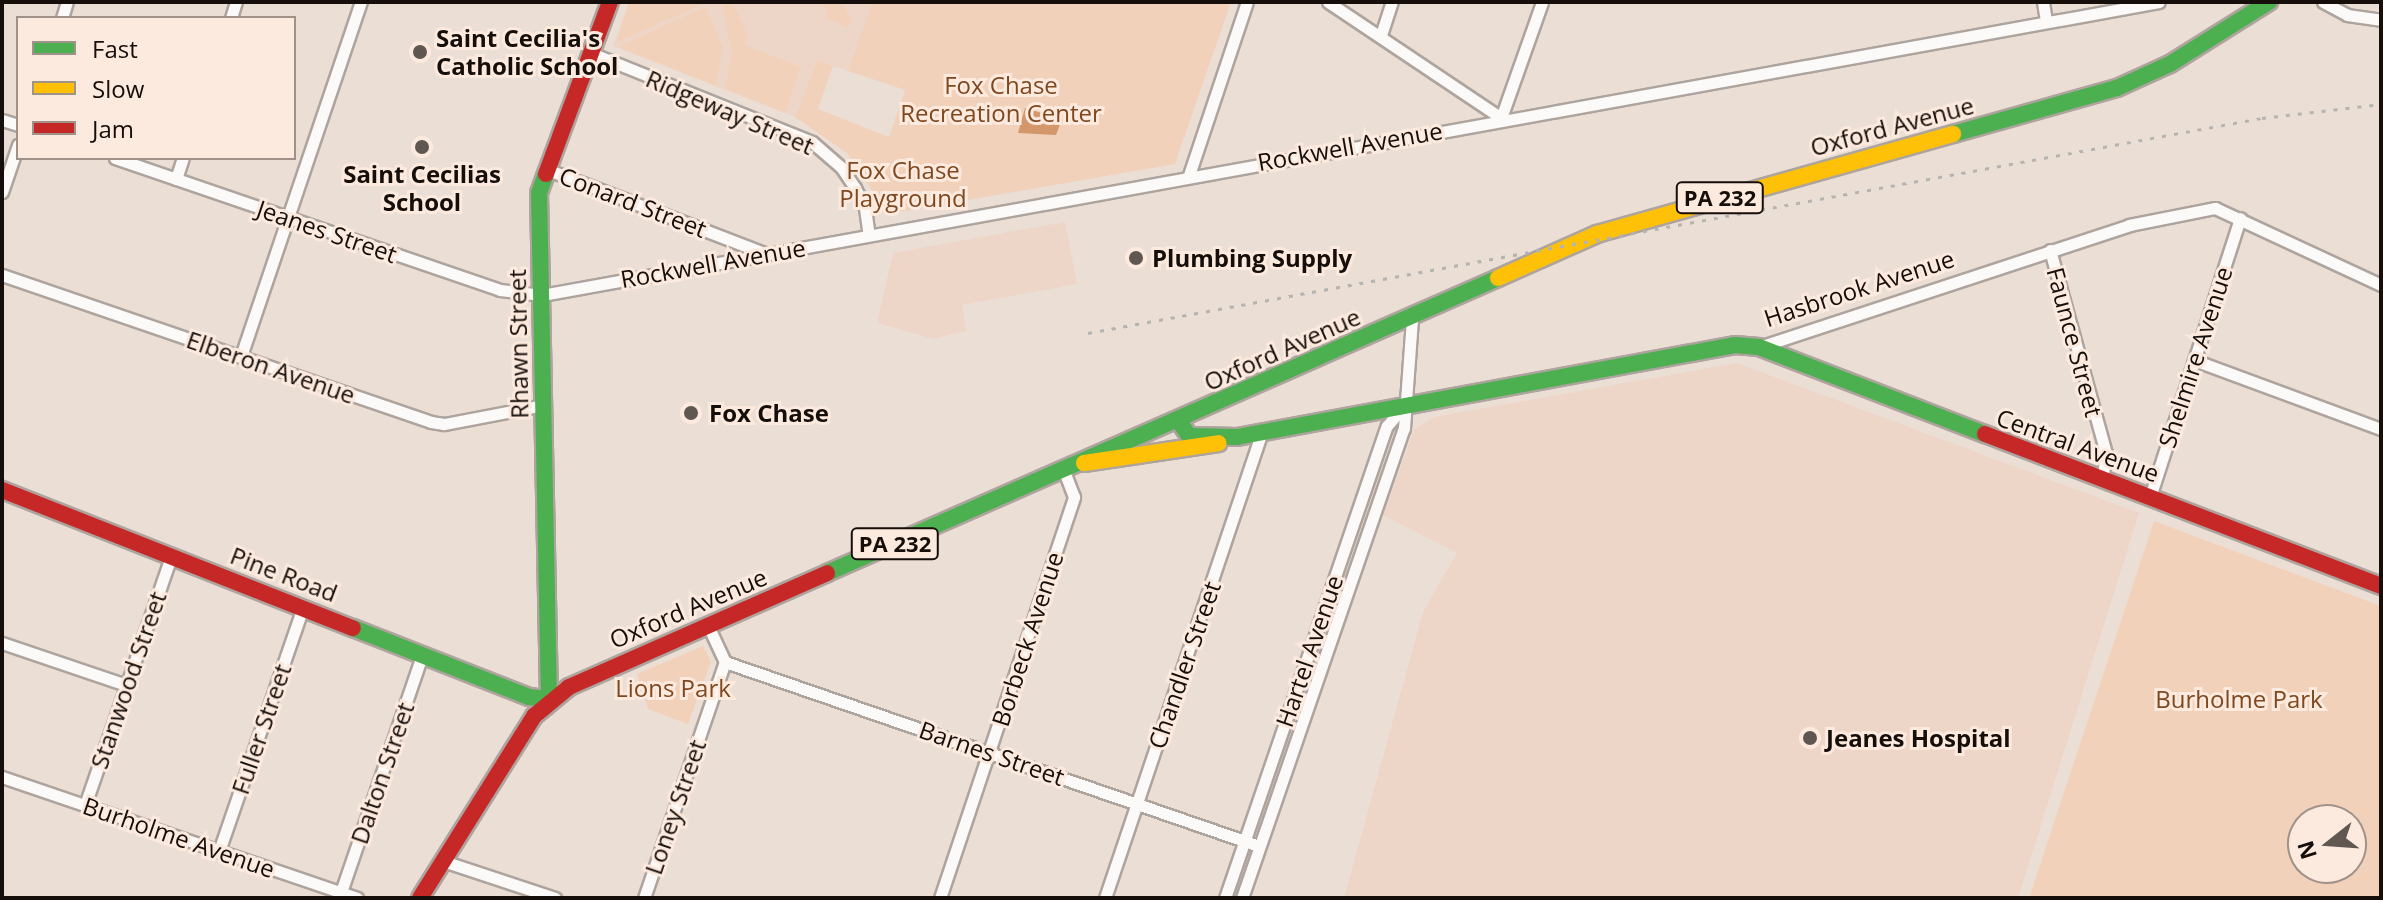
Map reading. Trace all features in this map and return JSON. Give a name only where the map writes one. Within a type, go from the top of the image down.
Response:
[{"type":"main road","name":"Rhawn Street","points":[[549,699],[539,193],[610,2]]},
{"type":"main road","name":"Oxford Avenue","points":[[549,699],[708,626],[1616,227],[2117,88],[2170,64],[2269,2]]},
{"type":"main road","name":"Hasbrook Avenue","points":[[1082,463],[1203,448],[1262,432],[1735,345],[1759,347]]},
{"type":"main road","name":"Central Avenue","points":[[1759,347],[2381,586]]},
{"type":"main road","name":"Hasbrook Avenue","points":[[1179,421],[1193,438],[1237,437]]},
{"type":"main road","name":"Pine Road","points":[[8,493],[529,697],[549,699]]},
{"type":"main road","points":[[420,898],[549,699]]},
{"type":"street","points":[[241,356],[361,2]]},
{"type":"street","points":[[1189,175],[1247,2]]},
{"type":"street","points":[[1328,2],[1501,118],[1542,2]]},
{"type":"street","points":[[1381,35],[1392,2]]},
{"type":"street","points":[[2043,2],[2046,20]]},
{"type":"street","name":"Rockwell Avenue","points":[[542,295],[1501,118],[2159,2]]},
{"type":"street","points":[[2323,2],[2347,15],[2381,20]]},
{"type":"street","name":"Ridgeway Street","points":[[591,53],[812,142],[841,167],[855,188],[865,208],[869,235]]},
{"type":"street","points":[[2,192],[16,151]]},
{"type":"street","name":"Jeanes Street","points":[[121,160],[500,290],[542,295]]},
{"type":"street","points":[[176,179],[182,160]]},
{"type":"street","name":"Conard Street","points":[[546,169],[764,253]]},
{"type":"street","name":"Hasbrook Avenue","points":[[1759,347],[2050,250],[2185,212],[2215,208],[2381,285]]},
{"type":"street","name":"Shelmire Avenue","points":[[2150,497],[2240,218]]},
{"type":"street","name":"Faunce Street","points":[[2050,250],[2106,453],[2102,481]]},
{"type":"street","name":"Elberon Avenue","points":[[2,275],[444,424],[544,405]]},
{"type":"street","name":"Hartel Avenue","points":[[1242,898],[1404,428],[1402,408],[1412,355],[1412,319]]},
{"type":"street","points":[[2194,360],[2381,429]]},
{"type":"street","name":"Hartel Avenue","points":[[1225,898],[1382,441],[1402,408]]},
{"type":"street","name":"Chandler Street","points":[[1105,898],[1262,432]]},
{"type":"street","name":"Borbeck Avenue","points":[[940,898],[1074,497],[1064,471]]},
{"type":"street","name":"Stanwood Street","points":[[85,805],[171,556]]},
{"type":"street","name":"Fuller Street","points":[[219,851],[303,607]]},
{"type":"street","points":[[708,626],[725,662]]},
{"type":"street","points":[[2,643],[126,685]]},
{"type":"street","name":"Dalton Street","points":[[341,892],[423,653]]},
{"type":"street","name":"Barnes Street","points":[[725,662],[1259,846]]},
{"type":"street","name":"Loney Street","points":[[644,898],[725,662]]},
{"type":"street","name":"Burholme Avenue","points":[[2,777],[357,898]]},
{"type":"street","points":[[443,861],[555,898]]},
{"type":"shaded area","points":[[629,2],[872,2],[848,71],[817,61],[795,117],[613,46]]},
{"type":"shaded area","points":[[1025,108],[1062,119],[1056,135],[1018,133]]},
{"type":"shaded area","points":[[1065,222],[1077,284],[962,305],[966,331],[934,339],[877,323],[893,253]]},
{"type":"shaded area","points":[[1737,363],[2139,513],[2018,898],[1344,898],[1423,612],[1457,553],[1383,515],[1414,430],[1434,417]]},
{"type":"green space","points":[[629,2],[702,2],[703,4],[617,42]]},
{"type":"green space","points":[[733,2],[748,36],[745,45],[801,67],[785,113],[725,89],[732,53],[722,5]]},
{"type":"green space","points":[[823,2],[843,2],[851,20],[848,27],[829,20]]},
{"type":"green space","name":"Fox Chase Recreation Center","points":[[872,2],[1231,2],[1175,164],[888,214],[847,153],[795,117],[817,61],[833,66],[818,109],[889,137],[905,90],[848,71]]},
{"type":"green space","points":[[705,7],[723,47],[716,86],[618,47]]},
{"type":"green space","name":"Burholme Park","points":[[2154,521],[2381,606],[2381,898],[2029,898]]},
{"type":"green space","name":"Lions Park","points":[[703,646],[711,662],[688,724],[648,709],[637,674]]},
{"type":"railway","points":[[1088,333],[2262,118],[2381,104]]},
{"type":"traffic: fast","points":[[1953,134],[2117,88],[2170,64],[2269,2]]},
{"type":"traffic: fast","points":[[353,628],[529,697],[549,699],[539,193],[546,174]]},
{"type":"traffic: fast","points":[[827,573],[1498,278]]},
{"type":"traffic: fast","points":[[1179,421],[1189,436],[1237,437],[1735,345],[1759,347],[1985,434]]},
{"type":"traffic: slow","points":[[1498,278],[1597,234],[1953,134]]},
{"type":"traffic: slow","points":[[1084,463],[1219,443]]},
{"type":"traffic: jam","points":[[546,174],[610,2]]},
{"type":"traffic: jam","points":[[1985,434],[2381,586]]},
{"type":"traffic: jam","points":[[2,490],[353,628]]},
{"type":"traffic: jam","points":[[420,898],[534,716],[569,687],[827,573]]},
{"type":"place","name":"Saint Cecilia's Catholic School","points":[[420,52]]},
{"type":"place","name":"Saint Cecilias School","points":[[422,147]]},
{"type":"place","name":"Plumbing Supply","points":[[1136,258]]},
{"type":"place","name":"Fox Chase","points":[[691,413]]},
{"type":"place","name":"Jeanes Hospital","points":[[1810,738]]},
{"type":"park label","name":"Fox Chase Playground","points":[[903,184]]}]
